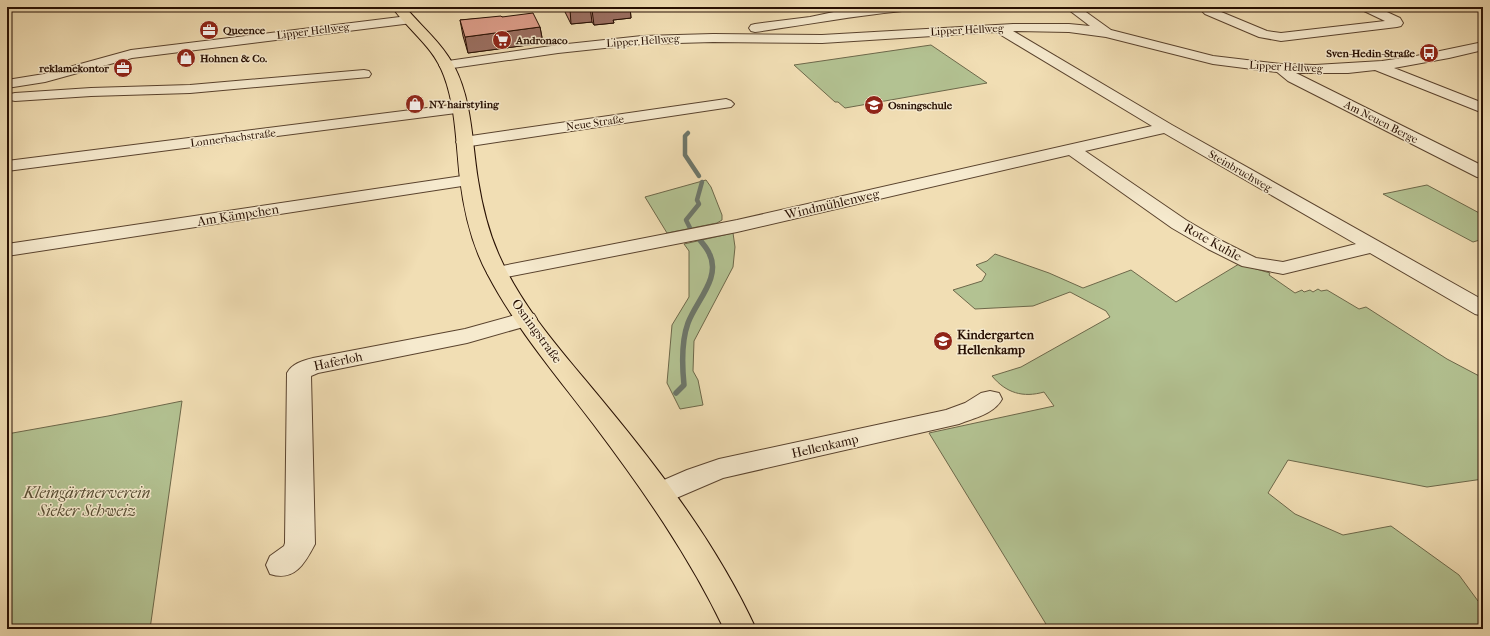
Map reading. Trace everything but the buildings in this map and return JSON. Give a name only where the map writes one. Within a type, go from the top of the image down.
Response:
[{"type":"main road","name":"Osningstraße","points":[[398,7],[408,20],[432,45],[446,65],[456,91],[469,180],[476,214],[497,274],[526,319],[660,494],[695,547],[722,593],[740,629]]},
{"type":"street","points":[[743,39],[749,31],[763,26],[902,7]]},
{"type":"street","points":[[1071,7],[1108,33]]},
{"type":"street","points":[[1208,7],[1206,9],[1209,11],[1264,34],[1277,36],[1396,23],[1396,21],[1392,18],[1366,7]]},
{"type":"street","name":"Lipper Hellweg","points":[[7,84],[64,73],[131,54],[408,20]]},
{"type":"street","name":"Lipper Hellweg","points":[[446,65],[624,42],[680,38],[841,38],[999,28],[1072,28],[1108,33],[1210,59],[1249,66],[1332,70],[1380,66],[1449,54],[1483,46]]},
{"type":"street","name":"Steinbruchweg","points":[[999,28],[1166,128],[1483,309]]},
{"type":"street","points":[[1380,66],[1483,108]]},
{"type":"street","name":"Am Neuen Berge","points":[[1280,68],[1293,78],[1483,173]]},
{"type":"street","points":[[11,101],[91,92],[190,89],[364,74]]},
{"type":"street","points":[[11,101],[21,90],[23,82]]},
{"type":"street","name":"Neue Straße","points":[[464,142],[726,104]]},
{"type":"street","name":"Lonnerbachstraße","points":[[7,166],[459,109]]},
{"type":"street","name":"Windmühlenweg","points":[[497,274],[737,226],[1166,128]]},
{"type":"street","name":"Rote Kuhle","points":[[1072,150],[1179,224],[1215,245],[1249,262],[1283,268],[1373,246]]},
{"type":"street","name":"Am Kämpchen","points":[[7,250],[469,180]]},
{"type":"street","name":"Haferloh","points":[[281,565],[294,555],[300,544],[299,373],[304,369],[313,366],[466,336],[526,319]]},
{"type":"street","name":"Hellenkamp","points":[[660,494],[697,477],[719,469],[950,418],[974,409],[990,398]]},
{"type":"green space","points":[[931,45],[987,83],[845,108],[838,102],[835,102],[794,65]]},
{"type":"green space","points":[[706,180],[711,187],[722,215],[722,220],[717,223],[667,233],[645,197]]},
{"type":"green space","points":[[1427,185],[1483,215],[1483,239],[1473,242],[1383,194]]},
{"type":"green space","points":[[733,233],[735,247],[733,267],[694,341],[693,371],[698,380],[703,405],[680,409],[667,383],[672,325],[689,297],[689,251],[684,244]]},
{"type":"green space","points":[[995,254],[1049,273],[1083,288],[1131,270],[1176,302],[1239,264],[1270,273],[1269,275],[1295,293],[1302,290],[1304,292],[1310,290],[1313,292],[1318,289],[1321,291],[1327,290],[1359,309],[1366,307],[1447,359],[1483,378],[1483,479],[1427,487],[1288,460],[1268,493],[1295,514],[1343,535],[1391,526],[1459,575],[1478,601],[1483,597],[1483,629],[1049,629],[929,433],[1054,406],[1044,392],[1036,394],[1015,393],[1003,387],[992,376],[1021,367],[1110,317],[1106,311],[1070,292],[1033,306],[975,309],[953,290],[982,281],[986,274],[976,265],[987,261]]},
{"type":"green space","name":"Kleingärtnerverein Sieker Schweiz","points":[[182,401],[150,629],[7,629],[7,434]]},
{"type":"waterway","points":[[688,133],[685,136],[685,155],[699,176]]},
{"type":"waterway","points":[[690,228],[686,220],[699,204],[697,200],[702,182]]},
{"type":"waterway","points":[[676,393],[684,385],[684,338],[688,323],[706,289],[712,271],[712,262],[709,253],[700,240]]},
{"type":"place","name":"Queence","points":[[209,30]]},
{"type":"place","name":"Andronaco","points":[[502,40]]},
{"type":"place","name":"Sven-Hedin-Straße","points":[[1429,53]]},
{"type":"place","name":"Hohnen & Co.","points":[[186,58]]},
{"type":"place","name":"reklamekontor","points":[[123,68]]},
{"type":"place","name":"NY hairstyling","points":[[415,104]]},
{"type":"place","name":"Osningschule","points":[[874,105]]},
{"type":"place","name":"Kindergarten Hellenkamp","points":[[943,341]]}]
